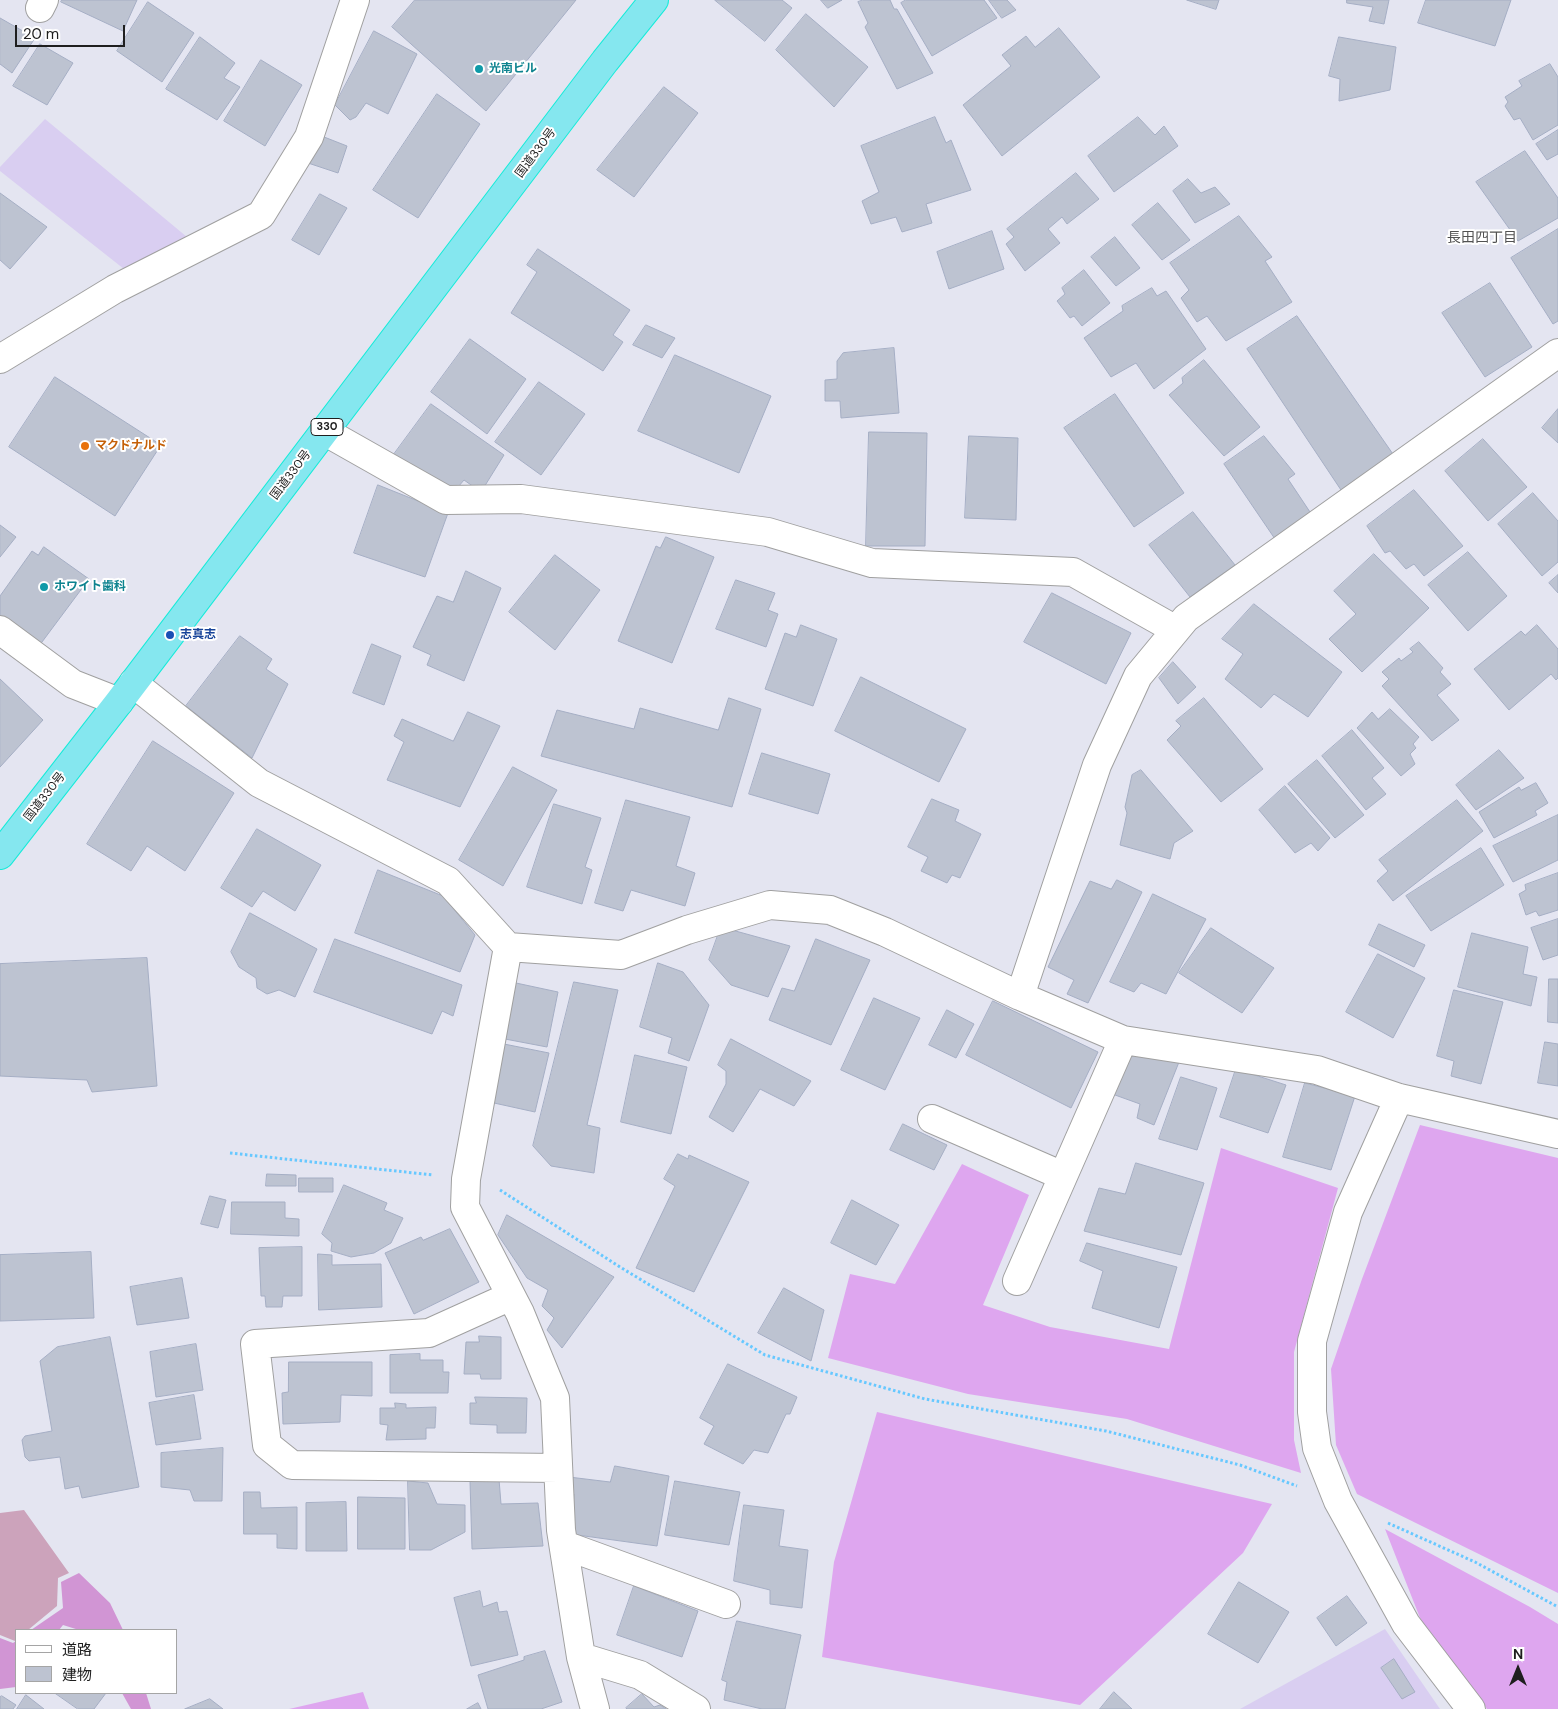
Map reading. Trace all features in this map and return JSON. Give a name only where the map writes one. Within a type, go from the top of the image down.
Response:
[{"type":"highway","name":"国道330号","points":[[0,855],[654,0]]},
{"type":"street","points":[[0,359],[115,289],[261,215],[309,137],[355,0]]},
{"type":"street","points":[[1020,996],[1096,765],[1138,676],[1186,618],[1558,353]]},
{"type":"street","points":[[324,431],[446,500],[521,499],[768,532],[872,563],[1073,572],[1176,630]]},
{"type":"street","points":[[0,630],[73,684],[126,692],[258,783],[448,881],[508,948],[621,955],[687,930],[770,906],[830,910],[885,932],[1020,996],[1124,1040],[1317,1070],[1399,1098],[1558,1134]]},
{"type":"street","points":[[508,948],[466,1179],[465,1207],[520,1313],[555,1398],[564,1545],[581,1657],[596,1709]]},
{"type":"street","points":[[1017,1281],[1124,1040]]},
{"type":"street","points":[[1399,1098],[1348,1212],[1312,1341],[1312,1412],[1317,1448],[1338,1501],[1406,1624],[1472,1709]]},
{"type":"street","points":[[932,1119],[1063,1176]]},
{"type":"street","points":[[511,1296],[429,1333],[255,1344],[267,1445],[292,1465],[558,1468]]},
{"type":"street","points":[[564,1545],[726,1604]]},
{"type":"street","points":[[581,1657],[640,1675],[696,1709]]},
{"type":"path","points":[[230,1153],[466,1179],[489,1184],[764,1355],[925,1399],[1116,1433],[1240,1465],[1338,1501]]},
{"type":"path","points":[[1384,1521],[1475,1562],[1558,1607]]},
{"type":"shaded area","points":[[45,119],[187,237],[124,269],[0,171],[0,167]]},
{"type":"shaded area","points":[[1420,1125],[1558,1158],[1558,1593],[1357,1494],[1336,1445],[1331,1369],[1362,1279]]},
{"type":"shaded area","points":[[1221,1148],[1338,1188],[1294,1352],[1294,1440],[1301,1473],[1127,1419],[968,1394],[828,1358],[850,1274],[895,1284],[962,1164],[1029,1195],[983,1305],[1050,1327],[1169,1349]]},
{"type":"shaded area","points":[[877,1412],[1272,1504],[1243,1553],[1080,1705],[822,1657],[834,1562]]},
{"type":"shaded area","points":[[24,1510],[69,1573],[58,1578],[57,1606],[29,1629],[15,1629],[15,1641],[0,1635],[0,1513]]},
{"type":"shaded area","points":[[1385,1529],[1558,1624],[1558,1709],[1487,1709],[1422,1623]]},
{"type":"shaded area","points":[[79,1573],[110,1603],[123,1629],[76,1629],[63,1625],[60,1629],[32,1629],[63,1608],[61,1582]]},
{"type":"shaded area","points":[[1385,1629],[1440,1709],[1240,1709]]},
{"type":"shaded area","points":[[0,1638],[13,1643],[15,1642],[15,1687],[0,1689]]},
{"type":"shaded area","points":[[363,1692],[369,1709],[289,1709]]},
{"type":"shaded area","points":[[123,1694],[146,1694],[151,1709],[131,1709]]},
{"type":"building","points":[[62,0],[137,0],[123,31],[61,2]]},
{"type":"building","name":"光南ビル","points":[[415,0],[576,0],[486,111],[392,27]]},
{"type":"building","points":[[715,0],[782,0],[792,8],[765,41]]},
{"type":"building","points":[[821,0],[842,0],[828,8]]},
{"type":"building","points":[[863,0],[890,0],[933,73],[897,89],[865,27],[868,23],[858,2]]},
{"type":"building","points":[[906,0],[984,0],[997,18],[932,56],[901,3]]},
{"type":"building","points":[[989,0],[1007,0],[1016,10],[1002,18]]},
{"type":"building","points":[[1187,0],[1219,0],[1216,9]]},
{"type":"building","points":[[1347,0],[1389,0],[1384,24],[1369,21],[1373,7],[1347,3]]},
{"type":"building","points":[[1426,0],[1511,0],[1495,46],[1418,23]]},
{"type":"building","points":[[148,2],[194,33],[162,82],[117,51]]},
{"type":"building","points":[[806,14],[868,67],[834,107],[776,50]]},
{"type":"building","points":[[0,18],[35,38],[12,73],[0,64]]},
{"type":"building","points":[[1059,28],[1100,77],[1002,156],[963,105],[1011,66],[1002,55],[1026,36],[1035,47]]},
{"type":"building","points":[[374,31],[417,54],[388,114],[366,103],[356,117],[350,120],[335,105]]},
{"type":"building","points":[[200,37],[235,63],[224,78],[240,87],[217,120],[166,89]]},
{"type":"building","points":[[1339,37],[1396,47],[1390,90],[1339,101],[1340,79],[1329,76]]},
{"type":"building","points":[[40,44],[73,63],[47,105],[13,86]]},
{"type":"building","points":[[261,60],[302,85],[265,146],[224,121]]},
{"type":"building","points":[[1550,64],[1558,77],[1558,125],[1533,140],[1520,118],[1514,120],[1505,106],[1508,102],[1505,97],[1522,86],[1519,81]]},
{"type":"building","points":[[664,87],[698,113],[634,197],[597,170]]},
{"type":"building","points":[[437,94],[480,124],[418,218],[373,190]]},
{"type":"building","points":[[935,117],[946,143],[951,140],[971,190],[926,204],[932,223],[902,232],[896,217],[871,224],[862,201],[879,192],[861,146]]},
{"type":"building","points":[[1138,117],[1155,135],[1164,126],[1178,146],[1114,192],[1088,156]]},
{"type":"building","points":[[1558,130],[1558,154],[1547,160],[1536,144]]},
{"type":"building","points":[[319,135],[347,146],[338,173],[308,163]]},
{"type":"building","points":[[1525,151],[1558,198],[1558,218],[1518,241],[1476,182]]},
{"type":"building","points":[[1076,173],[1099,199],[1067,224],[1062,217],[1048,229],[1060,243],[1025,271],[1006,244],[1014,237],[1007,229]]},
{"type":"building","points":[[1188,179],[1201,193],[1215,187],[1230,204],[1195,223],[1173,191]]},
{"type":"building","points":[[0,193],[47,227],[10,269],[0,260]]},
{"type":"building","points":[[320,194],[347,208],[319,255],[292,240]]},
{"type":"building","points":[[1158,203],[1190,240],[1162,260],[1132,225]]},
{"type":"building","points":[[1239,216],[1272,257],[1265,261],[1292,302],[1226,341],[1207,316],[1197,322],[1181,298],[1189,290],[1170,263]]},
{"type":"building","points":[[1558,229],[1558,321],[1553,324],[1511,258]]},
{"type":"building","points":[[992,231],[1004,269],[949,289],[937,252]]},
{"type":"building","points":[[1115,237],[1140,268],[1116,286],[1091,257]]},
{"type":"building","points":[[538,249],[630,310],[613,335],[623,342],[603,371],[511,313],[537,272],[527,265]]},
{"type":"building","points":[[1084,270],[1110,303],[1082,326],[1074,316],[1070,318],[1057,301],[1065,294],[1062,288]]},
{"type":"building","points":[[1490,283],[1532,347],[1485,377],[1442,313]]},
{"type":"building","points":[[1152,288],[1157,296],[1166,291],[1206,349],[1154,389],[1136,363],[1111,377],[1084,338],[1123,311],[1122,306]]},
{"type":"building","points":[[1297,316],[1395,457],[1343,493],[1247,349]]},
{"type":"building","points":[[646,325],[675,338],[662,358],[633,345]]},
{"type":"building","points":[[470,339],[526,379],[487,434],[431,392]]},
{"type":"building","points":[[894,348],[899,413],[841,418],[840,401],[825,401],[825,380],[837,379],[837,361],[843,353]]},
{"type":"building","points":[[675,355],[771,396],[739,473],[638,431]]},
{"type":"building","points":[[1204,360],[1260,427],[1224,456],[1169,395],[1183,383],[1182,378]]},
{"type":"building","name":"マクドナルド","points":[[55,377],[161,445],[115,516],[9,447]]},
{"type":"building","points":[[539,382],[585,414],[541,475],[495,442]]},
{"type":"building","points":[[1115,394],[1184,493],[1134,527],[1064,428]]},
{"type":"building","points":[[431,404],[504,455],[481,492],[464,480],[452,494],[392,457]]},
{"type":"building","points":[[1558,409],[1558,443],[1542,428]]},
{"type":"building","points":[[869,432],[927,433],[925,546],[866,546]]},
{"type":"building","points":[[969,436],[1018,438],[1016,520],[965,518]]},
{"type":"building","points":[[1264,436],[1295,474],[1288,479],[1312,515],[1275,539],[1224,464]]},
{"type":"building","points":[[1483,439],[1527,487],[1488,521],[1445,471]]},
{"type":"building","points":[[378,485],[448,513],[425,577],[354,553]]},
{"type":"building","points":[[1414,490],[1463,546],[1424,576],[1414,564],[1406,569],[1390,551],[1385,553],[1367,526]]},
{"type":"building","points":[[1533,493],[1558,521],[1558,562],[1542,576],[1498,524]]},
{"type":"building","points":[[1193,512],[1235,565],[1190,597],[1149,545]]},
{"type":"building","points":[[0,525],[16,537],[0,557]]},
{"type":"building","points":[[666,537],[714,557],[672,663],[618,641],[656,546],[660,548]]},
{"type":"building","name":"ホワイト歯科","points":[[44,547],[89,579],[39,646],[0,619],[0,596],[32,551],[38,555]]},
{"type":"building","points":[[1468,552],[1507,596],[1468,631],[1428,585]]},
{"type":"building","points":[[1374,554],[1429,608],[1362,672],[1329,639],[1356,614],[1334,591]]},
{"type":"building","points":[[555,555],[600,590],[555,650],[509,612]]},
{"type":"building","points":[[466,571],[501,588],[464,681],[427,665],[431,655],[413,647],[437,596],[453,602]]},
{"type":"building","points":[[1558,575],[1558,593],[1549,583]]},
{"type":"building","points":[[736,580],[775,593],[768,610],[778,614],[766,647],[716,629]]},
{"type":"building","points":[[1052,593],[1131,633],[1106,684],[1024,642]]},
{"type":"building","points":[[1254,604],[1342,672],[1308,717],[1274,694],[1261,708],[1225,679],[1243,654],[1222,639]]},
{"type":"building","points":[[801,625],[837,639],[813,706],[765,689],[785,633],[796,637]]},
{"type":"building","points":[[1537,625],[1558,649],[1558,678],[1556,680],[1551,674],[1509,710],[1474,669],[1521,631],[1525,635]]},
{"type":"building","points":[[240,636],[272,659],[266,669],[288,684],[252,758],[186,706]]},
{"type":"building","points":[[1419,642],[1443,668],[1440,672],[1451,684],[1437,695],[1459,720],[1432,741],[1382,686],[1389,679],[1382,672],[1399,658],[1401,661],[1413,652],[1410,649]]},
{"type":"building","points":[[372,644],[401,656],[384,705],[353,693]]},
{"type":"building","points":[[1173,662],[1196,687],[1178,704],[1159,678]]},
{"type":"building","points":[[861,677],[966,729],[939,782],[835,731]]},
{"type":"building","points":[[0,679],[43,720],[0,767]]},
{"type":"building","points":[[729,698],[761,709],[732,807],[541,756],[557,710],[634,729],[640,708],[718,730]]},
{"type":"building","points":[[1204,698],[1263,769],[1221,802],[1167,740],[1181,726],[1176,721]]},
{"type":"building","points":[[1390,709],[1419,737],[1413,744],[1416,748],[1410,754],[1415,764],[1401,776],[1357,728],[1372,712],[1378,719]]},
{"type":"building","points":[[468,712],[500,726],[460,807],[387,780],[404,742],[394,736],[402,719],[453,741]]},
{"type":"building","points":[[1352,730],[1384,768],[1372,778],[1386,794],[1366,810],[1322,756]]},
{"type":"building","points":[[153,741],[234,793],[185,871],[147,846],[131,871],[87,844]]},
{"type":"building","points":[[1499,750],[1524,778],[1476,810],[1456,785]]},
{"type":"building","points":[[762,753],[830,774],[818,814],[749,794]]},
{"type":"building","points":[[1317,760],[1364,815],[1335,838],[1288,784]]},
{"type":"building","points":[[513,767],[557,790],[503,886],[459,860]]},
{"type":"building","points":[[1141,770],[1193,831],[1174,843],[1170,859],[1120,845],[1132,775]]},
{"type":"building","points":[[1536,783],[1548,803],[1535,811],[1537,815],[1494,838],[1479,812],[1519,787],[1521,790]]},
{"type":"building","points":[[1285,786],[1330,838],[1318,851],[1311,843],[1295,853],[1259,810]]},
{"type":"building","points":[[932,799],[959,810],[955,821],[981,834],[960,878],[952,875],[947,883],[921,871],[928,857],[908,847]]},
{"type":"building","points":[[626,800],[690,817],[676,866],[695,873],[685,906],[631,890],[623,911],[595,903]]},
{"type":"building","points":[[1457,800],[1483,831],[1393,901],[1377,881],[1388,871],[1379,860]]},
{"type":"building","points":[[554,804],[601,818],[585,867],[592,870],[582,904],[527,887]]},
{"type":"building","points":[[1558,815],[1558,860],[1513,882],[1493,846]]},
{"type":"building","points":[[257,829],[321,865],[295,911],[263,891],[252,907],[221,888]]},
{"type":"building","points":[[1481,848],[1504,885],[1431,931],[1406,896]]},
{"type":"building","points":[[378,870],[443,896],[475,935],[460,972],[355,933]]},
{"type":"building","points":[[1558,873],[1558,910],[1539,916],[1536,911],[1526,915],[1519,894],[1526,890],[1525,885]]},
{"type":"building","points":[[1117,880],[1142,892],[1088,1003],[1067,994],[1074,980],[1048,967],[1090,881],[1111,889]]},
{"type":"building","points":[[1153,894],[1206,919],[1166,994],[1141,983],[1134,992],[1110,982]]},
{"type":"building","points":[[250,913],[317,949],[295,997],[279,990],[267,994],[257,988],[256,978],[239,967],[231,952]]},
{"type":"building","points":[[1558,919],[1558,955],[1543,960],[1531,928]]},
{"type":"building","points":[[1379,924],[1425,945],[1414,967],[1369,945]]},
{"type":"building","points":[[721,927],[790,946],[768,997],[731,985],[709,960]]},
{"type":"building","points":[[1211,928],[1274,968],[1242,1013],[1179,973]]},
{"type":"building","points":[[1472,933],[1528,947],[1523,974],[1537,977],[1531,1006],[1458,987]]},
{"type":"building","points":[[335,939],[462,985],[453,1016],[442,1011],[432,1034],[314,992]]},
{"type":"building","points":[[816,939],[870,960],[831,1045],[769,1020],[782,988],[794,991]]},
{"type":"building","points":[[1378,954],[1425,978],[1393,1038],[1346,1012]]},
{"type":"building","points":[[147,958],[157,1086],[92,1092],[87,1080],[0,1076],[0,964]]},
{"type":"building","points":[[658,963],[683,972],[709,1005],[689,1061],[668,1053],[672,1038],[640,1027]]},
{"type":"building","points":[[1549,979],[1558,979],[1558,1023],[1548,1022]]},
{"type":"building","points":[[574,982],[618,990],[587,1125],[600,1128],[594,1173],[551,1166],[533,1146]]},
{"type":"building","points":[[516,983],[558,992],[547,1047],[505,1039]]},
{"type":"building","points":[[1454,990],[1503,1002],[1481,1084],[1451,1076],[1454,1061],[1437,1056]]},
{"type":"building","points":[[874,998],[920,1018],[885,1090],[841,1070]]},
{"type":"building","points":[[993,1001],[1098,1052],[1071,1108],[966,1055]]},
{"type":"building","points":[[947,1010],[974,1024],[956,1058],[929,1045]]},
{"type":"building","points":[[731,1039],[811,1081],[794,1106],[760,1089],[733,1132],[709,1117],[726,1084],[726,1071],[718,1065]]},
{"type":"building","points":[[1545,1042],[1558,1044],[1558,1086],[1538,1083]]},
{"type":"building","points":[[504,1044],[549,1053],[535,1112],[494,1103]]},
{"type":"building","points":[[1133,1048],[1179,1062],[1154,1125],[1137,1118],[1140,1104],[1115,1095]]},
{"type":"building","points":[[635,1055],[687,1067],[671,1134],[621,1122]]},
{"type":"building","points":[[1236,1069],[1286,1085],[1268,1133],[1220,1117]]},
{"type":"building","points":[[1181,1077],[1217,1088],[1197,1150],[1159,1139]]},
{"type":"building","points":[[1305,1083],[1355,1096],[1331,1170],[1283,1157]]},
{"type":"building","points":[[903,1124],[947,1145],[934,1170],[890,1150]]},
{"type":"building","points":[[678,1154],[688,1159],[689,1155],[749,1182],[694,1292],[636,1268],[675,1186],[664,1179]]},
{"type":"building","points":[[1136,1163],[1204,1183],[1181,1255],[1084,1231],[1099,1188],[1125,1194]]},
{"type":"building","points":[[267,1174],[296,1175],[296,1186],[266,1186]]},
{"type":"building","points":[[299,1178],[333,1178],[333,1192],[299,1192]]},
{"type":"building","points":[[344,1185],[387,1203],[384,1210],[403,1218],[391,1243],[374,1253],[351,1257],[331,1251],[332,1243],[322,1234]]},
{"type":"building","points":[[210,1196],[226,1200],[218,1228],[201,1224]]},
{"type":"building","points":[[852,1200],[899,1225],[876,1265],[831,1243]]},
{"type":"building","points":[[232,1202],[285,1202],[285,1218],[299,1219],[299,1236],[231,1234]]},
{"type":"building","points":[[507,1215],[614,1277],[562,1348],[547,1330],[554,1318],[542,1306],[548,1290],[527,1278],[498,1235]]},
{"type":"building","points":[[450,1229],[479,1282],[414,1314],[385,1253],[421,1237],[423,1240]]},
{"type":"building","points":[[1087,1243],[1177,1267],[1159,1328],[1092,1308],[1103,1271],[1080,1261]]},
{"type":"building","points":[[302,1247],[302,1296],[283,1296],[282,1307],[266,1307],[265,1296],[261,1296],[259,1248]]},
{"type":"building","points":[[91,1252],[94,1318],[0,1321],[0,1255]]},
{"type":"building","points":[[318,1254],[332,1255],[332,1265],[381,1264],[382,1307],[319,1310]]},
{"type":"building","points":[[182,1278],[189,1318],[137,1325],[130,1287]]},
{"type":"building","points":[[784,1288],[824,1310],[811,1361],[758,1333]]},
{"type":"building","points":[[479,1336],[501,1337],[501,1379],[481,1379],[480,1374],[464,1374],[466,1342],[479,1342]]},
{"type":"building","points":[[110,1337],[139,1487],[82,1498],[79,1486],[65,1489],[60,1457],[29,1461],[25,1457],[22,1440],[25,1436],[52,1431],[40,1361],[57,1347]]},
{"type":"building","points":[[196,1344],[203,1390],[156,1397],[150,1352]]},
{"type":"building","points":[[420,1354],[420,1360],[443,1360],[443,1372],[449,1372],[448,1393],[390,1393],[390,1355]]},
{"type":"building","points":[[289,1362],[372,1362],[372,1396],[341,1395],[340,1422],[283,1424],[282,1393],[288,1392]]},
{"type":"building","points":[[728,1364],[797,1397],[790,1414],[786,1414],[768,1453],[754,1450],[743,1464],[704,1444],[714,1426],[700,1418]]},
{"type":"building","points":[[194,1395],[201,1439],[156,1445],[149,1403]]},
{"type":"building","points":[[475,1397],[527,1398],[526,1433],[497,1433],[497,1425],[470,1424],[470,1403],[476,1403]]},
{"type":"building","points":[[395,1403],[406,1404],[406,1408],[436,1407],[435,1428],[426,1428],[426,1439],[386,1440],[388,1425],[380,1424],[380,1408],[395,1408]]},
{"type":"building","points":[[223,1448],[222,1501],[194,1501],[190,1490],[161,1487],[161,1453]]},
{"type":"building","points":[[615,1466],[669,1476],[657,1546],[570,1534],[574,1494],[567,1493],[569,1477],[610,1482]]},
{"type":"building","points":[[499,1479],[501,1504],[538,1503],[543,1546],[472,1549],[470,1481]]},
{"type":"building","points":[[408,1481],[428,1483],[437,1504],[465,1505],[465,1532],[431,1550],[410,1550]]},
{"type":"building","points":[[675,1481],[740,1492],[729,1545],[665,1535]]},
{"type":"building","points":[[244,1492],[260,1492],[261,1508],[297,1507],[297,1549],[277,1548],[277,1534],[244,1534]]},
{"type":"building","points":[[358,1497],[405,1498],[405,1549],[358,1549]]},
{"type":"building","points":[[346,1502],[347,1551],[306,1551],[306,1503]]},
{"type":"building","points":[[744,1505],[784,1510],[779,1546],[808,1550],[802,1608],[770,1604],[770,1590],[734,1581]]},
{"type":"building","points":[[1239,1582],[1289,1612],[1258,1663],[1208,1634]]},
{"type":"building","points":[[634,1586],[698,1611],[682,1657],[617,1635]]},
{"type":"building","points":[[480,1591],[483,1607],[497,1602],[499,1612],[507,1611],[518,1655],[471,1666],[454,1598]]},
{"type":"building","points":[[1347,1596],[1367,1623],[1336,1646],[1317,1618]]},
{"type":"building","points":[[737,1621],[801,1635],[785,1709],[762,1709],[724,1700],[727,1682],[722,1680]]},
{"type":"building","points":[[545,1651],[562,1702],[541,1709],[488,1709],[478,1675]]},
{"type":"building","points":[[1394,1659],[1415,1692],[1402,1699],[1381,1668]]},
{"type":"building","points":[[1114,1692],[1132,1709],[1100,1709]]},
{"type":"building","points":[[56,1694],[105,1694],[94,1709],[78,1709]]},
{"type":"building","points":[[642,1694],[654,1707],[660,1705],[666,1709],[626,1708]]},
{"type":"building","points":[[26,1695],[44,1709],[17,1709]]},
{"type":"building","points":[[2,1696],[16,1705],[13,1709],[0,1709],[0,1697]]},
{"type":"building","points":[[210,1699],[223,1709],[185,1709]]},
{"type":"building","points":[[478,1703],[481,1709],[467,1709]]},
{"type":"place","name":"光南ビル","points":[[479,69]]},
{"type":"place","name":"マクドナルド","points":[[85,446]]},
{"type":"place","name":"ホワイト歯科","points":[[44,587]]},
{"type":"place","name":"志真志","points":[[170,635]]},
{"type":"district","name":"長田四丁目","points":[[1482,238]]}]
